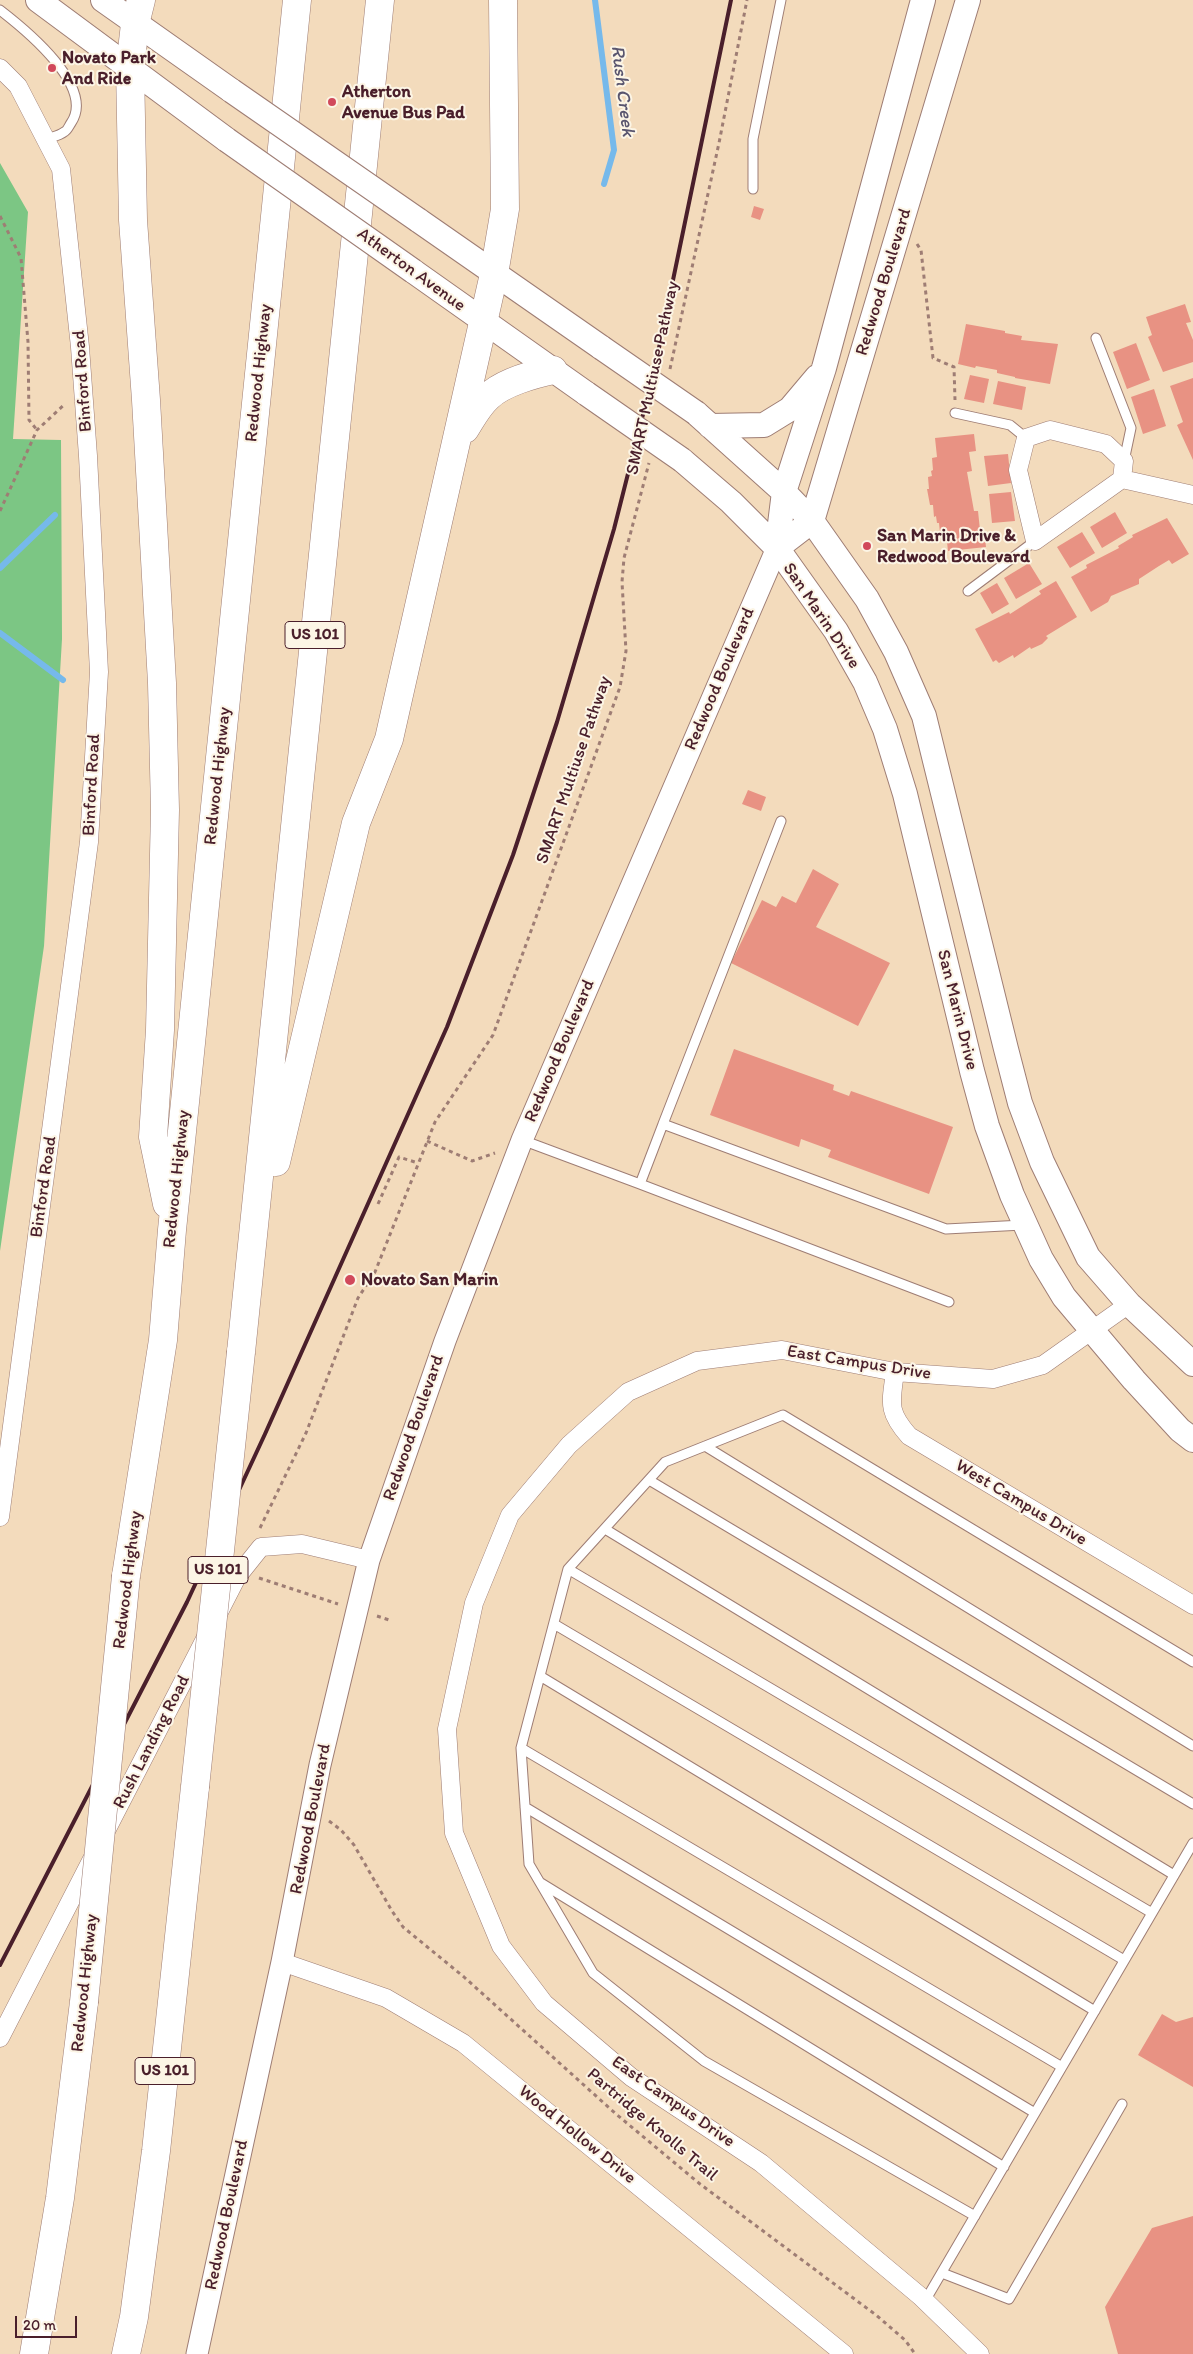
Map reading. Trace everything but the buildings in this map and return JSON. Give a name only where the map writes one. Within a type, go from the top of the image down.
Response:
[{"type":"highway","name":"Redwood Highway","points":[[34,2354],[60,2198],[84,2002],[126,1576],[162,1340],[297,0]]},
{"type":"highway","name":"US 101","points":[[126,2354],[134,2317],[156,2151],[251,1270],[380,0]]},
{"type":"highway","points":[[251,1270],[356,824],[389,739],[494,274],[505,209],[503,0]]},
{"type":"highway","points":[[138,12],[130,68],[133,220],[156,562],[165,810],[160,1030],[153,1137],[172,1230]]},
{"type":"highway","points":[[457,443],[477,409],[489,395],[525,376],[553,370]]},
{"type":"main road","name":"Atherton Avenue","points":[[38,0],[227,140],[682,460],[731,502],[777,548]]},
{"type":"main road","points":[[103,0],[138,12],[232,91],[703,420],[784,492],[812,522],[867,599],[896,652],[924,716],[1020,1103],[1042,1162],[1088,1257],[1129,1304],[1193,1364]]},
{"type":"main road","name":"Redwood Boulevard","points":[[777,548],[784,492],[824,368],[923,0]]},
{"type":"main road","name":"Redwood Boulevard","points":[[812,522],[968,0]]},
{"type":"main road","points":[[703,420],[764,425],[790,409],[824,368]]},
{"type":"main road","points":[[777,548],[812,522]]},
{"type":"main road","name":"San Marin Drive","points":[[777,548],[836,632],[865,682],[885,729],[905,794],[980,1098],[1012,1195],[1041,1258],[1064,1297],[1134,1380],[1180,1430],[1193,1440]]},
{"type":"street","name":"Binford Road","points":[[0,68],[18,86],[61,168],[83,387],[99,672],[89,842],[0,1517]]},
{"type":"street","points":[[1122,479],[1124,461],[1106,444],[1050,430],[1026,438],[1018,470],[1035,541],[1122,479],[1193,495]]},
{"type":"street","name":"Redwood Boulevard","points":[[197,2354],[282,1962],[312,1809],[369,1560],[435,1369],[513,1161],[777,548]]},
{"type":"street","name":"East Campus Drive","points":[[980,2354],[925,2301],[761,2163],[631,2077],[544,2003],[501,1946],[454,1833],[446,1729],[474,1603],[510,1515],[569,1445],[628,1392],[696,1361],[782,1350],[895,1372],[994,1379],[1043,1365],[1129,1304]]},
{"type":"street","name":"West Campus Drive","points":[[895,1372],[891,1405],[896,1422],[908,1436],[1193,1605]]},
{"type":"street","points":[[254,1555],[261,1547],[302,1544],[369,1560]]},
{"type":"street","name":"Rush Landing Road","points":[[0,2038],[237,1578],[254,1555]]},
{"type":"street","name":"Wood Hollow Drive","points":[[282,1962],[386,1998],[463,2043],[844,2354]]},
{"type":"lane","points":[[754,189],[753,139],[781,0]]},
{"type":"lane","points":[[0,10],[46,51],[68,78],[76,98],[75,117],[64,132],[46,139]]},
{"type":"lane","points":[[1096,338],[1130,428],[1124,461]]},
{"type":"lane","points":[[955,413],[1010,425],[1026,438]]},
{"type":"lane","points":[[968,591],[1035,541]]},
{"type":"lane","points":[[640,1184],[781,821]]},
{"type":"lane","points":[[663,1124],[946,1229],[1026,1225]]},
{"type":"lane","points":[[522,1140],[949,1302]]},
{"type":"lane","points":[[975,2216],[704,2061],[593,1973],[529,1864],[521,1748],[568,1569],[665,1462],[783,1416],[1193,1662]]},
{"type":"lane","points":[[706,1446],[1193,1746]]},
{"type":"lane","points":[[649,1480],[1193,1804]]},
{"type":"lane","points":[[605,1529],[1174,1875]]},
{"type":"lane","points":[[568,1569],[1152,1913]]},
{"type":"lane","points":[[554,1624],[1124,1960]]},
{"type":"lane","points":[[540,1676],[1095,2011]]},
{"type":"lane","points":[[521,1748],[1062,2067]]},
{"type":"lane","points":[[525,1808],[1035,2113]]},
{"type":"lane","points":[[925,2301],[1193,1843]]},
{"type":"lane","points":[[539,1882],[1004,2167]]},
{"type":"lane","points":[[942,2273],[1009,2299],[1122,2104]]},
{"type":"path","name":"SMART Multiuse Pathway","points":[[669,373],[717,153],[747,0]]},
{"type":"path","points":[[0,216],[21,258],[28,342],[29,420],[37,430]]},
{"type":"path","points":[[902,224],[921,250],[933,358],[954,367],[955,413]]},
{"type":"path","points":[[0,510],[37,430],[83,387]]},
{"type":"path","name":"SMART Multiuse Pathway","points":[[274,1501],[306,1433],[358,1298],[374,1272],[435,1122],[493,1035],[620,687],[626,651],[622,582],[624,558],[650,459]]},
{"type":"path","points":[[427,1141],[472,1161],[494,1152],[513,1161]]},
{"type":"path","points":[[378,1204],[399,1158],[418,1163]]},
{"type":"path","points":[[254,1555],[260,1579],[389,1620]]},
{"type":"path","name":"Partridge Knolls Trail","points":[[312,1809],[341,1830],[354,1846],[403,1927],[464,1977],[616,2114],[700,2184],[876,2315],[905,2340],[915,2354]]},
{"type":"green space","points":[[0,163],[28,212],[13,439],[61,440],[62,639],[44,946],[0,1251]]},
{"type":"waterway","name":"Rush Creek","points":[[595,0],[614,150],[604,184]]},
{"type":"waterway","name":"Rush Creek","points":[[0,568],[55,515]]},
{"type":"waterway","points":[[0,633],[63,680]]},
{"type":"railway","points":[[0,1965],[187,1602],[265,1434],[447,1027],[513,855],[557,722],[614,529],[655,367],[731,0]]},
{"type":"place","name":"Novato Park And Ride","points":[[52,68]]},
{"type":"place","name":"Atherton Avenue Bus Pad","points":[[332,102]]},
{"type":"place","name":"San Marin Drive & Redwood Boulevard","points":[[867,546]]},
{"type":"place","name":"Novato San Marin","points":[[350,1280]]}]
